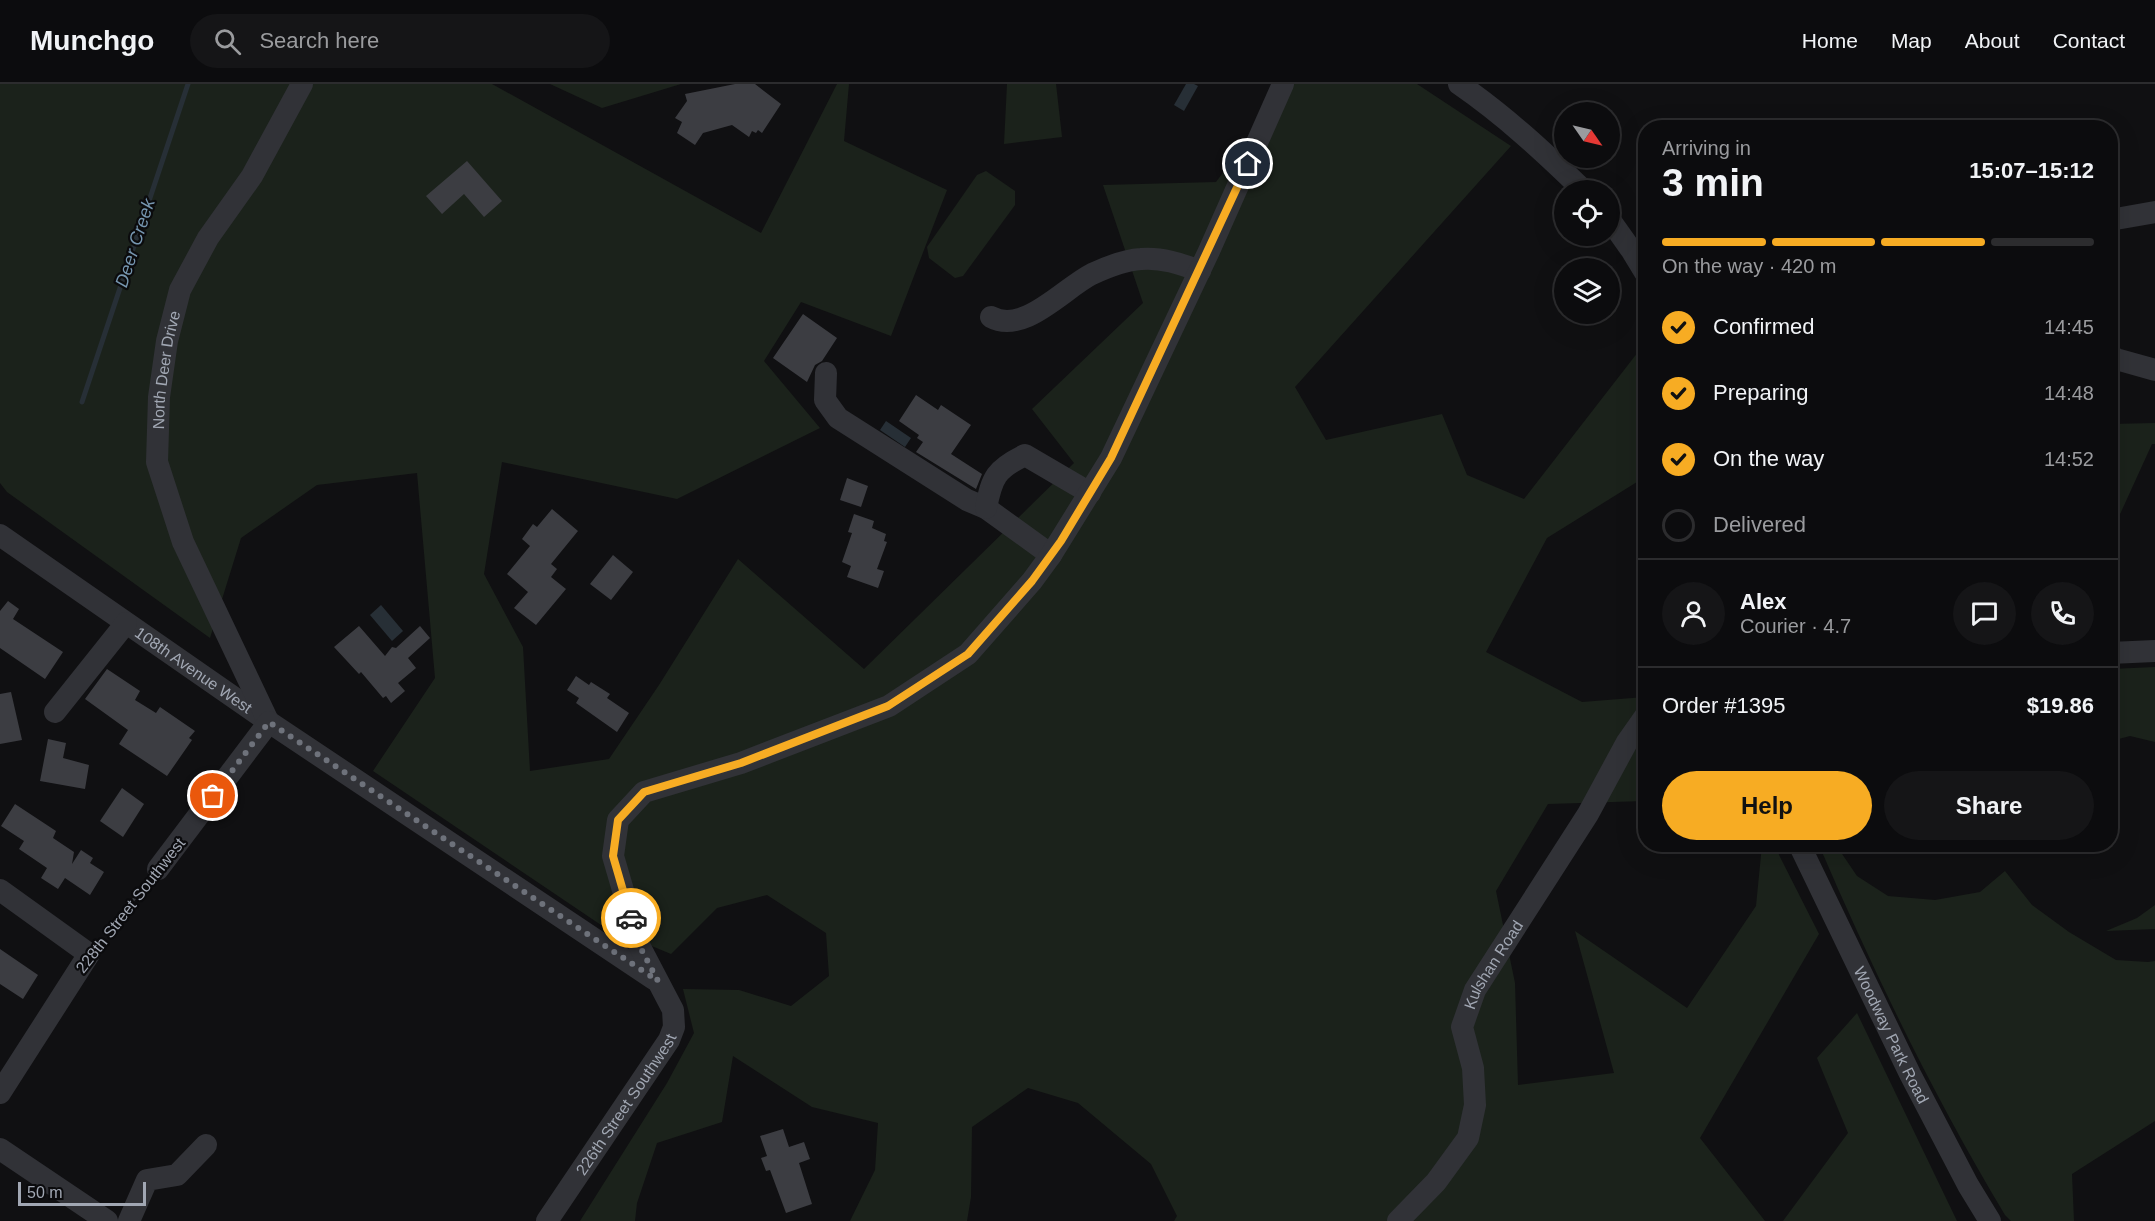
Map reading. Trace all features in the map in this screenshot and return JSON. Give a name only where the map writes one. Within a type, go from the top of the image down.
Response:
[{"type":"street","name":"North Deer Drive","points":[[269,722],[183,542],[157,462],[159,397],[167,341],[180,290],[208,238],[252,176],[302,84]]},
{"type":"street","name":"226th Street Southwest","points":[[547,1221],[669,1040],[674,1026],[673,1010],[639,945],[613,856],[618,820],[644,792],[741,763],[888,706],[968,654],[1032,581],[1051,555],[1111,458],[1200,271],[1283,84]]},
{"type":"street","points":[[1459,84],[1519,130],[1572,180]]},
{"type":"street","points":[[2118,219],[2155,212]]},
{"type":"street","points":[[1620,234],[1638,260]]},
{"type":"street","points":[[991,317],[1009,322],[1044,308],[1091,274],[1141,259],[1163,259],[1200,271]]},
{"type":"street","points":[[2118,359],[2155,370]]},
{"type":"street","points":[[826,373],[825,400],[838,418],[967,500],[986,508],[1051,555]]},
{"type":"street","points":[[986,508],[990,484],[1005,465],[1025,455],[1090,493]]},
{"type":"street","name":"108th Avenue West","points":[[0,536],[269,722],[658,981]]},
{"type":"street","points":[[56,712],[126,622]]},
{"type":"street","points":[[2118,653],[2155,651]]},
{"type":"street","points":[[216,684],[245,673]]},
{"type":"street","name":"228th Street Southwest","points":[[158,869],[269,722]]},
{"type":"street","name":"Kulshan Road","points":[[1398,1221],[1436,1182],[1468,1138],[1474,1105],[1474,1086],[1473,1068],[1462,1027],[1475,990],[1588,814],[1638,727]]},
{"type":"street","name":"Woodway Park Road","points":[[1803,852],[1910,1074],[1968,1185],[1990,1221]]},
{"type":"street","points":[[0,890],[89,954]]},
{"type":"street","name":"228th Street Southwest","points":[[0,1093],[89,954]]},
{"type":"street","points":[[129,1221],[147,1180],[177,1175],[206,1145]]},
{"type":"street","points":[[0,1149],[106,1221]]},
{"type":"path","name":"228th Street Southwest","points":[[89,954],[158,869]]},
{"type":"shaded area","points":[[0,84],[492,84],[761,233],[837,84],[849,84],[844,141],[947,190],[891,336],[801,302],[764,361],[820,428],[677,499],[502,462],[484,574],[523,647],[530,771],[609,759],[659,685],[738,559],[864,669],[1074,463],[1032,409],[1143,303],[1103,185],[1216,182],[1289,84],[1417,84],[1511,146],[1295,387],[1326,440],[1442,414],[1467,475],[1524,499],[1638,352],[1638,481],[1547,538],[1486,652],[1582,702],[1638,698],[1638,801],[1548,804],[1496,891],[1515,983],[1518,1085],[1614,1073],[1575,931],[1687,1008],[1756,906],[1761,852],[1778,852],[1819,934],[1700,1138],[1765,1221],[1174,1221],[1177,1216],[1151,1164],[1078,1103],[1028,1088],[972,1127],[971,1197],[967,1221],[850,1221],[875,1170],[878,1123],[812,1107],[733,1056],[722,1122],[657,1143],[637,1203],[635,1221],[580,1221],[667,1083],[694,1033],[683,989],[739,990],[791,1006],[829,976],[826,933],[767,895],[717,908],[671,954],[601,925],[373,771],[435,678],[417,473],[317,485],[241,538],[210,638],[7,492],[0,483]]},
{"type":"shaded area","points":[[550,84],[681,84],[602,108]]},
{"type":"shaded area","points":[[1007,84],[1056,84],[1062,137],[1004,144]]},
{"type":"shaded area","points":[[1186,84],[1198,86],[1184,111],[1174,105]]},
{"type":"shaded area","points":[[986,171],[1015,191],[1015,205],[963,276],[955,278],[929,258],[927,247],[977,175]]},
{"type":"shaded area","points":[[886,421],[911,438],[905,447],[880,430]]},
{"type":"shaded area","points":[[2155,423],[2155,444],[2152,444],[2118,519],[2118,424]]},
{"type":"shaded area","points":[[381,605],[403,631],[392,641],[370,615]]},
{"type":"shaded area","points":[[2155,667],[2155,742],[2130,736],[2118,739],[2118,669]]},
{"type":"shaded area","points":[[1822,852],[1841,852],[1857,876],[1888,896],[1935,900],[1980,892],[2005,871],[2032,905],[2069,932],[2116,960],[2155,961],[2155,1121],[2072,1174],[2074,1221],[2011,1221],[2005,1215],[1929,1079],[1861,939]]},
{"type":"shaded area","points":[[2155,905],[2155,929],[2106,931],[2137,918]]},
{"type":"shaded area","points":[[1857,1013],[1957,1221],[1783,1221],[1848,1133],[1817,1058]]},
{"type":"building","points":[[735,84],[755,84],[781,104],[762,133],[758,130],[756,133],[752,131],[749,137],[732,125],[703,133],[695,145],[677,133],[682,122],[675,118],[687,101],[685,94]]},
{"type":"building","points":[[467,161],[502,201],[484,217],[464,194],[442,214],[426,196]]},
{"type":"building","points":[[803,314],[837,338],[822,361],[815,365],[807,382],[773,358]]},
{"type":"building","points":[[916,395],[938,410],[941,405],[971,425],[951,454],[982,474],[976,489],[916,452],[923,442],[917,438],[919,435],[899,421]]},
{"type":"building","points":[[847,478],[868,486],[861,507],[840,500]]},
{"type":"building","points":[[552,509],[578,531],[551,564],[557,569],[551,577],[566,589],[536,625],[514,608],[528,592],[507,574],[530,546],[522,539],[533,524],[537,527]]},
{"type":"building","points":[[854,514],[874,521],[872,528],[886,534],[884,541],[887,542],[877,569],[884,571],[878,588],[847,577],[851,566],[842,562],[852,533],[848,532]]},
{"type":"building","points":[[613,555],[633,572],[611,600],[590,584]]},
{"type":"building","points":[[8,601],[19,609],[13,619],[63,652],[45,679],[0,648],[0,611]]},
{"type":"building","points":[[359,626],[385,656],[392,647],[396,648],[420,626],[430,638],[408,658],[416,668],[398,683],[405,691],[391,703],[386,696],[383,698],[361,672],[359,674],[334,647]]},
{"type":"building","points":[[107,669],[140,691],[135,700],[156,713],[160,707],[195,731],[189,738],[192,740],[167,776],[119,744],[128,730],[85,699]]},
{"type":"building","points":[[576,676],[589,685],[591,682],[610,694],[607,698],[629,713],[617,732],[576,703],[579,698],[567,690]]},
{"type":"building","points":[[11,692],[22,740],[0,744],[0,694]]},
{"type":"building","points":[[48,739],[66,743],[63,758],[89,765],[85,789],[40,781]]},
{"type":"building","points":[[122,788],[144,804],[123,837],[100,821]]},
{"type":"building","points":[[15,804],[56,831],[53,838],[74,852],[72,864],[81,850],[93,858],[90,863],[104,872],[90,895],[65,878],[58,889],[41,878],[47,868],[19,849],[24,841],[1,826]]},
{"type":"building","points":[[0,949],[38,975],[23,999],[0,984]]},
{"type":"building","points":[[783,1129],[789,1147],[804,1142],[810,1159],[799,1163],[812,1204],[786,1213],[770,1170],[766,1171],[761,1158],[767,1156],[760,1136]]},
{"type":"waterway","name":"Deer Creek","points":[[82,402],[188,84]]},
{"type":"way so far","points":[[213,796],[269,722],[658,981],[639,945],[631,918]]},
{"type":"route","points":[[631,918],[613,856],[618,820],[644,792],[741,763],[888,706],[968,654],[1032,581],[1061,541],[1111,458],[1248,164]]}]
